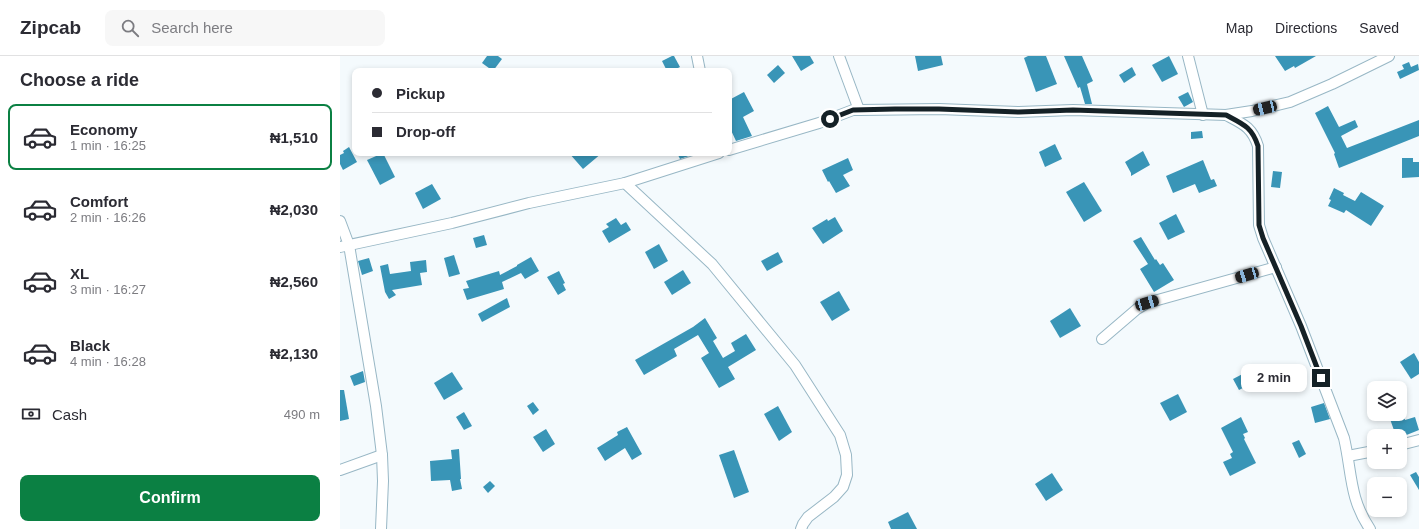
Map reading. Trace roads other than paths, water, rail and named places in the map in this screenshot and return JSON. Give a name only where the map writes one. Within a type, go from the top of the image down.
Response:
[{"type":"street","points":[[697,56],[699,68]]},
{"type":"street","points":[[839,56],[859,110]]},
{"type":"street","points":[[1188,56],[1203,115]]},
{"type":"street","points":[[732,149],[819,123],[853,110],[939,109],[1019,112],[1073,110],[1226,115],[1252,111],[1290,102],[1332,84],[1389,56]]},
{"type":"street","points":[[1226,115],[1247,126],[1254,135],[1258,146],[1259,225],[1263,238],[1301,326],[1344,438],[1348,456],[1351,486],[1357,507],[1370,529]]},
{"type":"street","points":[[344,246],[452,223],[529,203],[625,183],[710,156]]},
{"type":"street","points":[[625,183],[712,264],[795,365],[840,435],[846,455],[847,475],[843,487],[834,497],[808,518],[801,529]]},
{"type":"street","points":[[340,221],[374,392],[382,455],[383,481],[381,529]]},
{"type":"street","points":[[1102,339],[1137,309],[1147,303],[1276,267]]},
{"type":"street","points":[[1407,443],[1419,440]]},
{"type":"street","points":[[1348,456],[1367,452]]},
{"type":"street","points":[[340,470],[382,455]]}]
